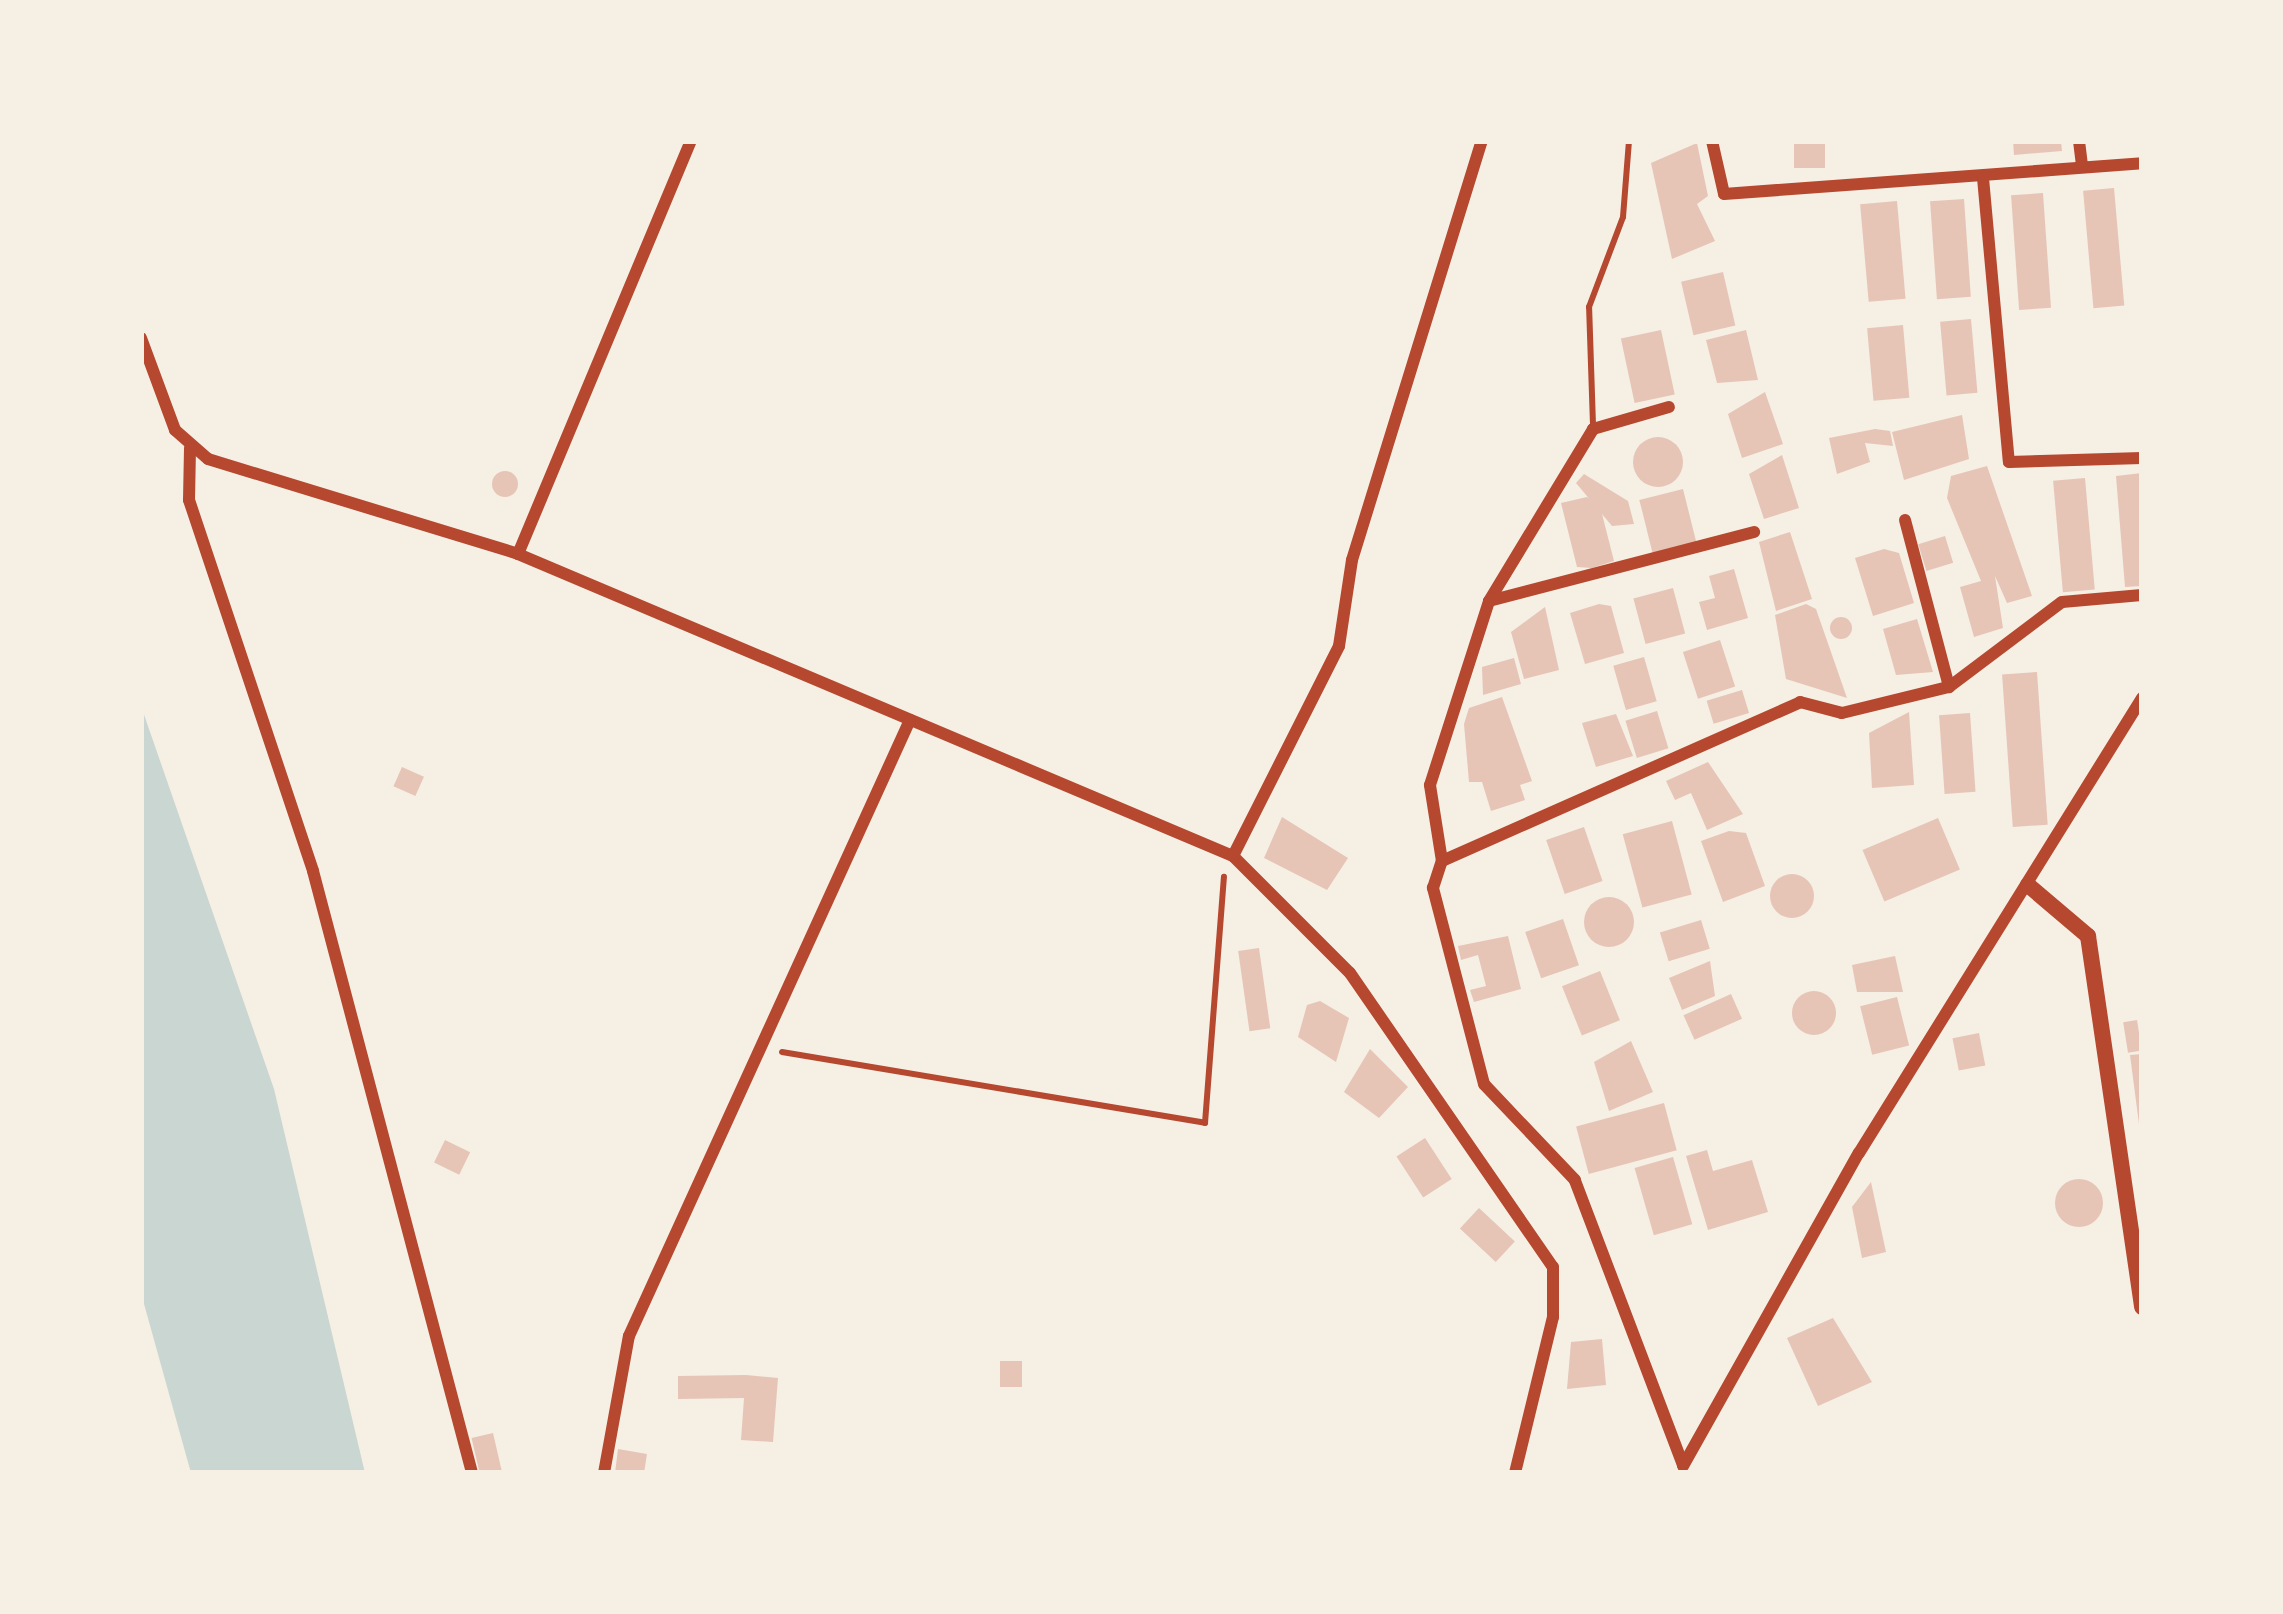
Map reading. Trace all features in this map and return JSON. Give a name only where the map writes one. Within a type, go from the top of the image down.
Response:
[{"type":"street","points":[[518,554],[691,141]]},
{"type":"street","points":[[1233,856],[1339,646],[1352,560],[1482,141]]},
{"type":"street","points":[[1712,141],[1724,194],[2142,164]]},
{"type":"street","points":[[2079,141],[2082,167]]},
{"type":"street","points":[[1983,178],[2009,462],[2142,458]]},
{"type":"street","points":[[141,338],[190,448],[189,500],[313,871],[472,1473]]},
{"type":"street","points":[[1669,407],[1593,429],[1489,601],[1436,749],[1442,861],[1433,888],[1447,966],[1484,1084],[1575,1180],[1682,1469]]},
{"type":"street","points":[[190,448],[518,554],[1233,856],[1350,973],[1553,1267],[1553,1317],[1515,1473]]},
{"type":"street","points":[[1905,520],[1949,687]]},
{"type":"street","points":[[1489,601],[1754,532]]},
{"type":"street","points":[[1442,861],[1800,702],[1841,713],[1949,687],[2062,602],[2142,595]]},
{"type":"street","points":[[1682,1469],[2142,698]]},
{"type":"street","points":[[604,1473],[629,1336],[910,720]]},
{"type":"street","points":[[2028,884],[2088,936],[2142,1307]]},
{"type":"lane","points":[[1593,429],[1588,307],[1623,217],[1628,141]]},
{"type":"path","points":[[760,1048],[1205,1123],[1233,856]]},
{"type":"shaded area","points":[[141,706],[274,1089],[365,1473],[191,1473],[141,1293]]},
{"type":"building","points":[[1794,141],[1825,141],[1825,168],[1794,168]]},
{"type":"building","points":[[2013,141],[2061,141],[2062,151],[2014,155]]},
{"type":"building","points":[[1697,143],[1708,196],[1697,204],[1715,241],[1672,259],[1651,163]]},
{"type":"building","points":[[2114,188],[2124,306],[2093,308],[2083,191]]},
{"type":"building","points":[[2043,193],[2051,308],[2019,310],[2011,195]]},
{"type":"building","points":[[1964,199],[1971,297],[1937,299],[1930,201]]},
{"type":"building","points":[[1897,201],[1906,299],[1869,302],[1860,204]]},
{"type":"building","points":[[1723,272],[1735,326],[1693,335],[1681,282]]},
{"type":"building","points":[[1971,319],[1977,393],[1947,395],[1940,322]]},
{"type":"building","points":[[1903,325],[1909,398],[1873,401],[1867,328]]},
{"type":"building","points":[[1661,330],[1675,395],[1635,403],[1621,339]]},
{"type":"building","points":[[1746,330],[1758,380],[1717,383],[1706,340]]},
{"type":"building","points":[[1765,392],[1783,444],[1742,458],[1728,414]]},
{"type":"building","points":[[1962,415],[1969,459],[1904,480],[1892,432]]},
{"type":"building","points":[[1875,429],[1890,431],[1893,446],[1865,443],[1870,462],[1837,474],[1829,438]]},
{"type":"building","points":[[1658,437],[1676,444],[1683,462],[1676,480],[1658,487],[1640,480],[1633,462],[1640,444]]},
{"type":"building","points":[[1782,455],[1799,508],[1764,519],[1749,474]]},
{"type":"building","points":[[1987,466],[2032,596],[2007,603],[1995,576],[2003,628],[1974,637],[1960,587],[1981,581],[1947,498],[1951,476]]},
{"type":"building","points":[[505,471],[518,484],[505,497],[492,484]]},
{"type":"building","points":[[2142,473],[2142,586],[2125,587],[2116,476]]},
{"type":"building","points":[[1584,474],[1628,501],[1634,524],[1612,526],[1576,483]]},
{"type":"building","points":[[2085,478],[2095,590],[2063,592],[2053,481]]},
{"type":"building","points":[[1683,489],[1696,542],[1653,553],[1639,500]]},
{"type":"building","points":[[1587,497],[1600,506],[1614,561],[1592,568],[1577,567],[1561,503]]},
{"type":"building","points":[[1790,532],[1812,599],[1776,611],[1759,542]]},
{"type":"building","points":[[1945,536],[1953,563],[1926,571],[1918,544]]},
{"type":"building","points":[[1884,549],[1899,553],[1914,603],[1873,616],[1855,558]]},
{"type":"building","points":[[1734,569],[1748,618],[1707,630],[1699,602],[1715,598],[1709,576]]},
{"type":"building","points":[[1673,588],[1685,633],[1646,644],[1633,599]]},
{"type":"building","points":[[1599,604],[1611,606],[1624,653],[1585,664],[1570,613]]},
{"type":"building","points":[[1806,604],[1816,609],[1847,698],[1786,679],[1775,615]]},
{"type":"building","points":[[1545,607],[1559,670],[1524,679],[1511,632]]},
{"type":"building","points":[[1841,617],[1852,628],[1841,639],[1830,628]]},
{"type":"building","points":[[1917,619],[1933,672],[1896,675],[1883,629]]},
{"type":"building","points":[[1720,640],[1735,687],[1698,699],[1683,652]]},
{"type":"building","points":[[1644,657],[1657,701],[1626,710],[1613,666]]},
{"type":"building","points":[[1514,658],[1521,684],[1483,695],[1482,667]]},
{"type":"building","points":[[2037,672],[2048,825],[2013,827],[2002,674]]},
{"type":"building","points":[[1742,690],[1749,713],[1714,724],[1707,701]]},
{"type":"building","points":[[1502,697],[1532,781],[1520,785],[1525,800],[1491,811],[1482,782],[1469,782],[1464,724],[1469,708]]},
{"type":"building","points":[[1657,711],[1668,748],[1637,758],[1625,721]]},
{"type":"building","points":[[1909,712],[1914,785],[1872,788],[1869,733]]},
{"type":"building","points":[[1970,713],[1976,792],[1945,794],[1939,715]]},
{"type":"building","points":[[1616,714],[1633,756],[1596,767],[1582,723]]},
{"type":"building","points":[[1708,762],[1743,814],[1707,830],[1691,793],[1675,800],[1666,781]]},
{"type":"building","points":[[402,767],[424,777],[415,796],[393,786]]},
{"type":"building","points":[[1282,817],[1348,858],[1327,890],[1264,858]]},
{"type":"building","points":[[1938,818],[1960,870],[1884,902],[1863,850]]},
{"type":"building","points":[[1672,821],[1692,894],[1642,908],[1623,834]]},
{"type":"building","points":[[1584,827],[1603,881],[1565,894],[1546,840]]},
{"type":"building","points":[[1729,831],[1746,833],[1765,886],[1723,902],[1701,841]]},
{"type":"building","points":[[1792,874],[1808,880],[1814,896],[1808,912],[1792,918],[1776,912],[1770,896],[1776,880]]},
{"type":"building","points":[[1609,897],[1627,904],[1634,922],[1627,940],[1609,947],[1591,940],[1584,922],[1591,904]]},
{"type":"building","points":[[1563,919],[1579,965],[1541,978],[1525,932]]},
{"type":"building","points":[[1701,920],[1710,949],[1669,961],[1660,933]]},
{"type":"building","points":[[1508,936],[1521,989],[1474,1002],[1470,990],[1486,986],[1478,955],[1461,960],[1458,946]]},
{"type":"building","points":[[1259,948],[1270,1028],[1249,1031],[1238,951]]},
{"type":"building","points":[[1895,956],[1903,992],[1857,992],[1852,965]]},
{"type":"building","points":[[1710,961],[1715,996],[1682,1010],[1669,978]]},
{"type":"building","points":[[1600,971],[1620,1020],[1582,1035],[1562,986]]},
{"type":"building","points":[[1814,991],[1830,997],[1836,1013],[1830,1029],[1814,1035],[1798,1029],[1792,1013],[1798,997]]},
{"type":"building","points":[[1731,994],[1742,1019],[1694,1040],[1683,1015]]},
{"type":"building","points":[[1897,997],[1909,1046],[1872,1055],[1860,1006]]},
{"type":"building","points":[[1320,1001],[1349,1018],[1336,1062],[1298,1037],[1307,1005]]},
{"type":"building","points":[[2137,1020],[2142,1051],[2128,1053],[2123,1022]]},
{"type":"building","points":[[1979,1033],[1985,1065],[1959,1071],[1952,1038]]},
{"type":"building","points":[[1631,1041],[1653,1092],[1609,1111],[1594,1062]]},
{"type":"building","points":[[1370,1049],[1408,1087],[1379,1118],[1344,1092]]},
{"type":"building","points":[[2142,1054],[2142,1123],[2139,1124],[2130,1055]]},
{"type":"building","points":[[1664,1103],[1677,1150],[1589,1174],[1576,1127]]},
{"type":"building","points":[[1425,1138],[1452,1179],[1423,1198],[1396,1157]]},
{"type":"building","points":[[445,1140],[470,1152],[459,1175],[434,1162]]},
{"type":"building","points":[[1707,1150],[1713,1171],[1752,1160],[1768,1212],[1708,1230],[1686,1156]]},
{"type":"building","points":[[1673,1157],[1692,1224],[1654,1235],[1635,1168]]},
{"type":"building","points":[[2079,1179],[2096,1186],[2103,1203],[2096,1220],[2079,1227],[2062,1220],[2055,1203],[2062,1186]]},
{"type":"building","points":[[1871,1182],[1886,1252],[1862,1258],[1852,1207]]},
{"type":"building","points":[[1479,1208],[1515,1241],[1496,1262],[1460,1228]]},
{"type":"building","points":[[1833,1318],[1872,1382],[1818,1406],[1787,1338]]},
{"type":"building","points":[[1602,1339],[1606,1385],[1567,1389],[1571,1342]]},
{"type":"building","points":[[1000,1361],[1022,1361],[1022,1387],[1000,1387]]},
{"type":"building","points":[[678,1376],[778,1378],[773,1442],[741,1440],[744,1398],[678,1399]]},
{"type":"building","points":[[493,1433],[502,1473],[480,1473],[472,1438]]},
{"type":"building","points":[[618,1449],[647,1454],[644,1473],[615,1473]]}]
